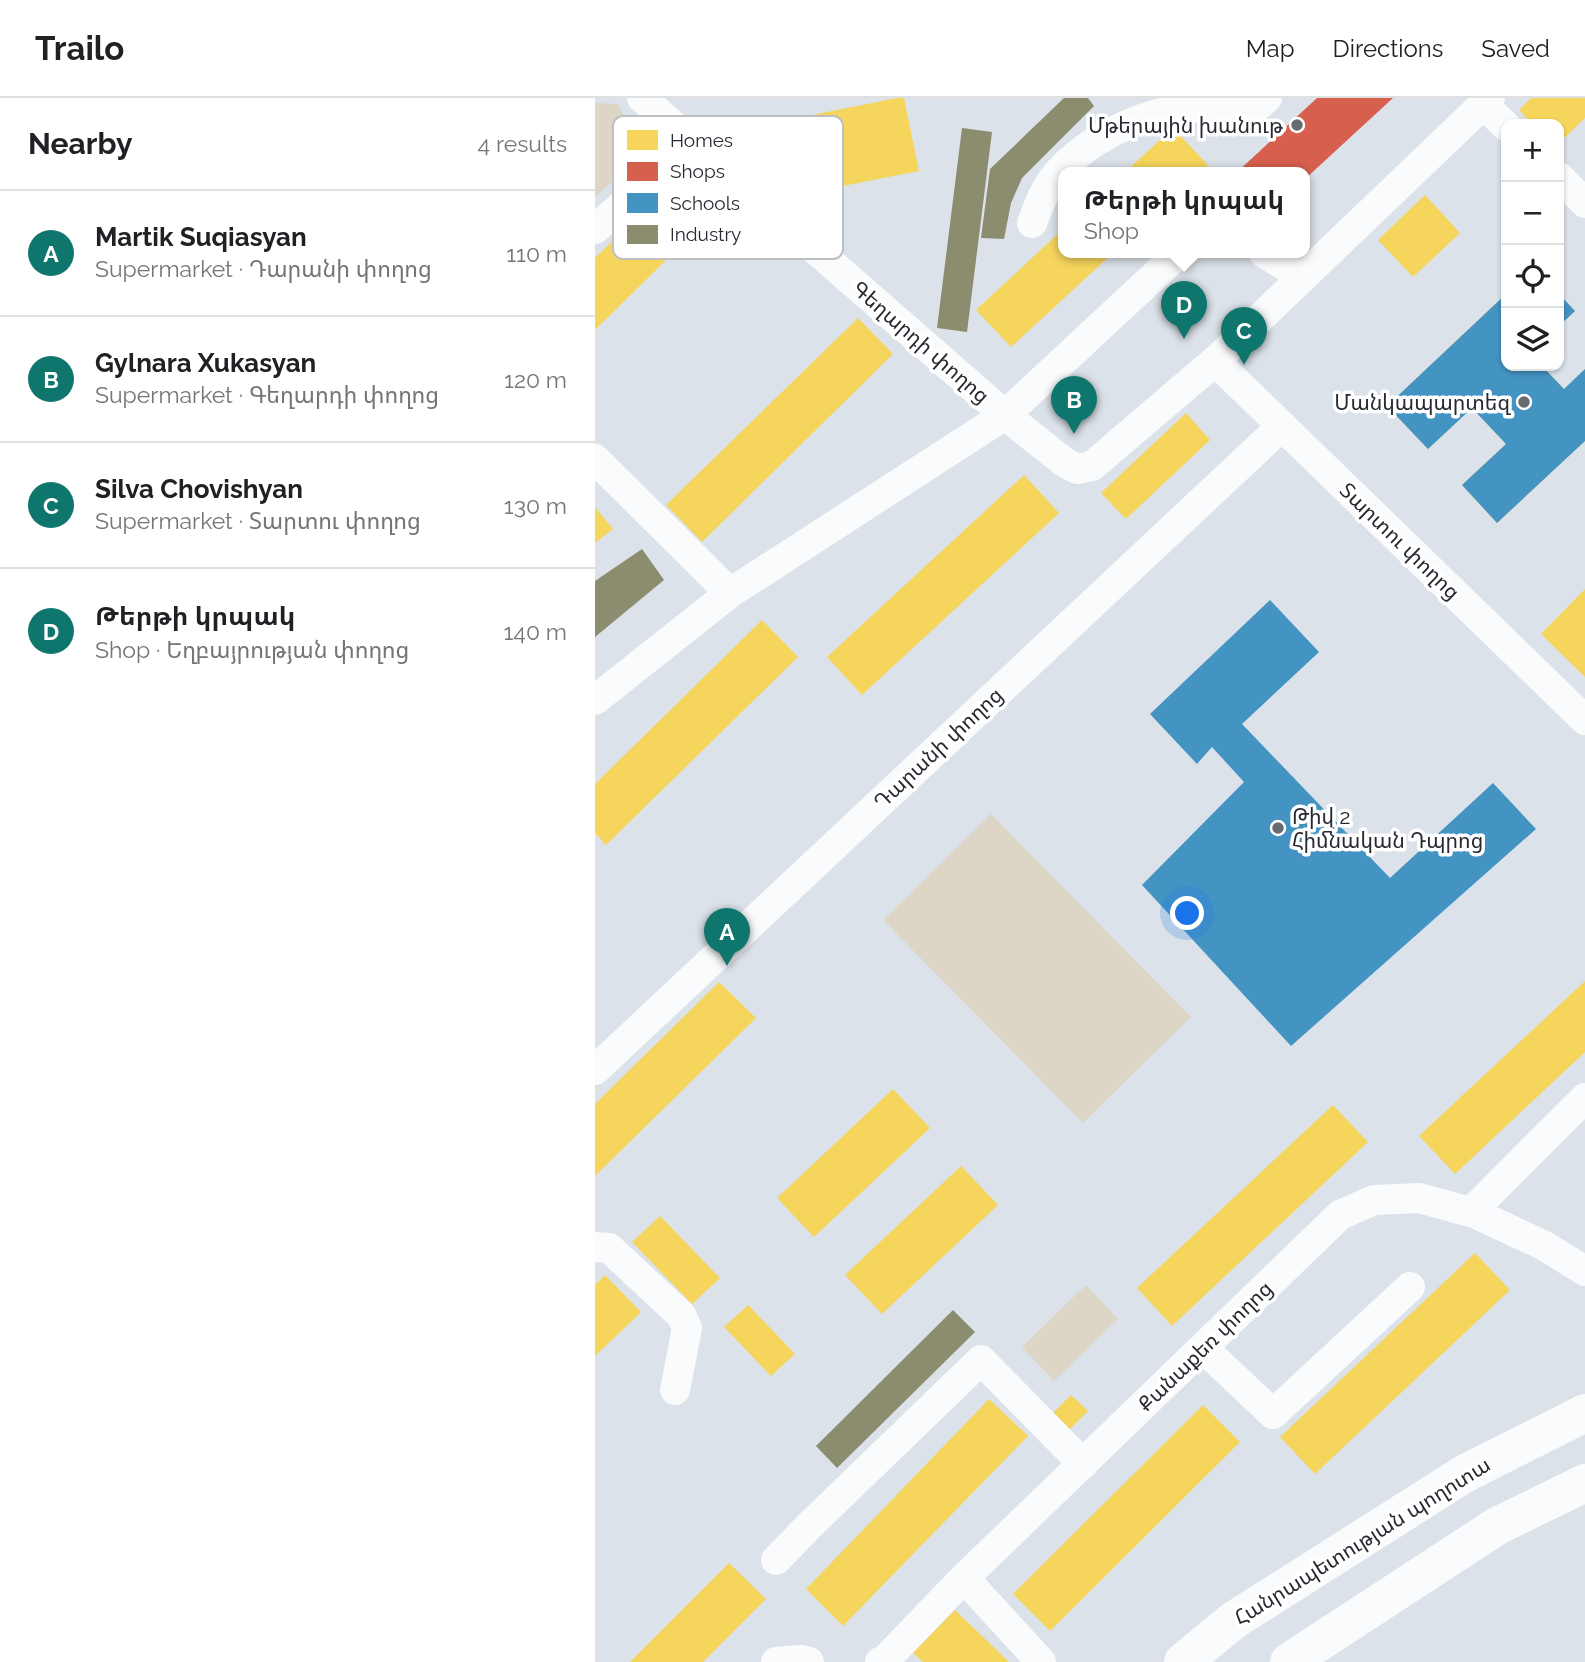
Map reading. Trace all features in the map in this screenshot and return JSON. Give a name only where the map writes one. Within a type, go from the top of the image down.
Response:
[{"type":"main road","name":"Հանրապետության պողոտա","points":[[1183,1662],[1234,1620],[1464,1474],[1585,1413]]},
{"type":"main road","points":[[1289,1662],[1497,1526],[1585,1483]]},
{"type":"street","name":"Գեղարդի փողոց","points":[[642,98],[662,116]]},
{"type":"street","points":[[1064,167],[1091,145],[1146,118],[1190,107],[1252,111],[1268,98]]},
{"type":"street","points":[[1215,361],[1487,101],[1501,119]]},
{"type":"street","points":[[1032,223],[1042,198],[1058,174]]},
{"type":"street","points":[[595,229],[613,213]]},
{"type":"street","points":[[595,700],[730,593],[1005,415],[1174,258]]},
{"type":"street","points":[[1271,258],[1303,277]]},
{"type":"street","name":"Գեղարդի փողոց","points":[[826,259],[1005,415],[1064,462],[1077,468],[1092,466],[1215,361]]},
{"type":"street","name":"Տարտու փողոց","points":[[1215,361],[1585,720]]},
{"type":"street","name":"Դարանի փողոց","points":[[595,1070],[1282,426]]},
{"type":"street","points":[[595,459],[730,593]]},
{"type":"street","points":[[1471,1212],[1585,1098]]},
{"type":"street","name":"Քանաքեռ փողոց","points":[[880,1662],[1340,1215],[1374,1200],[1419,1198],[1471,1212],[1543,1245],[1585,1271]]},
{"type":"street","points":[[595,1248],[610,1248],[681,1315],[687,1328],[675,1390]]},
{"type":"street","points":[[1203,1348],[1273,1414],[1410,1287]]},
{"type":"street","points":[[776,1560],[981,1360],[1083,1464]]},
{"type":"street","points":[[964,1578],[1041,1662]]},
{"type":"street","points":[[776,1662],[809,1662]]},
{"type":"shaded area","points":[[595,103],[618,104],[624,116],[613,116],[613,181],[595,197]]},
{"type":"shaded area","points":[[991,814],[1191,1017],[1083,1123],[883,920]]},
{"type":"shaded area","points":[[1086,1285],[1118,1319],[1054,1381],[1022,1347]]},
{"type":"building: Homes","points":[[904,98],[919,171],[843,186],[843,116],[807,116]]},
{"type":"building: Homes","points":[[1531,98],[1585,98],[1585,118],[1564,138],[1564,119],[1527,119],[1519,110]]},
{"type":"building: Homes","points":[[1173,128],[1208,165],[1206,167],[1131,167]]},
{"type":"building: Homes","points":[[1425,195],[1460,233],[1413,277],[1378,240]]},
{"type":"building: Homes","points":[[1058,234],[1058,258],[1108,258],[1011,347],[976,310]]},
{"type":"building: Homes","points":[[613,240],[613,259],[667,259],[595,330],[595,258]]},
{"type":"building: Homes","points":[[1501,299],[1501,371],[1512,371],[1484,396],[1517,432],[1554,397],[1530,371],[1547,371],[1564,389],[1585,369],[1585,441],[1497,523],[1462,485],[1506,444],[1472,408],[1428,449],[1387,406]]},
{"type":"building: Homes","points":[[1564,299],[1575,311],[1564,321]]},
{"type":"building: Homes","points":[[858,318],[893,354],[702,542],[666,505]]},
{"type":"building: Homes","points":[[1186,413],[1210,440],[1126,519],[1101,493]]},
{"type":"building: Homes","points":[[1024,475],[1059,513],[862,695],[827,657]]},
{"type":"building: Homes","points":[[595,507],[613,529],[595,543]]},
{"type":"building: Homes","points":[[1585,589],[1585,677],[1541,634]]},
{"type":"building: Homes","points":[[762,620],[798,657],[606,845],[595,833],[595,784]]},
{"type":"building: Homes","points":[[1585,981],[1585,1052],[1455,1174],[1419,1136]]},
{"type":"building: Homes","points":[[719,982],[756,1018],[595,1176],[595,1104]]},
{"type":"building: Homes","points":[[893,1089],[930,1128],[814,1237],[777,1198]]},
{"type":"building: Homes","points":[[1333,1105],[1368,1142],[1172,1326],[1137,1288]]},
{"type":"building: Homes","points":[[961,1166],[998,1205],[882,1314],[845,1275]]},
{"type":"building: Homes","points":[[660,1216],[720,1278],[692,1304],[632,1242]]},
{"type":"building: Homes","points":[[1475,1253],[1510,1290],[1315,1474],[1280,1437]]},
{"type":"building: Homes","points":[[605,1275],[641,1312],[595,1356],[595,1285]]},
{"type":"building: Homes","points":[[748,1305],[795,1354],[771,1376],[724,1327]]},
{"type":"building: Homes","points":[[1071,1395],[1088,1411],[1067,1432],[1051,1415]]},
{"type":"building: Homes","points":[[989,1399],[1028,1436],[843,1626],[806,1589]]},
{"type":"building: Homes","points":[[1203,1405],[1240,1442],[1050,1631],[1013,1594]]},
{"type":"building: Homes","points":[[729,1563],[766,1599],[703,1662],[630,1662]]},
{"type":"building: Homes","points":[[955,1610],[1009,1662],[923,1662],[913,1653]]},
{"type":"building: Shops","points":[[1317,98],[1393,98],[1310,174],[1310,167],[1242,167]]},
{"type":"building: Schools","points":[[1501,299],[1501,371],[1547,371],[1564,389],[1585,369],[1585,441],[1497,523],[1462,485],[1506,444],[1472,408],[1428,449],[1387,406]]},
{"type":"building: Schools","points":[[1564,299],[1575,311],[1564,321]]},
{"type":"building: Schools","points":[[1270,600],[1319,652],[1242,724],[1390,878],[1493,783],[1536,829],[1291,1046],[1142,885],[1244,782],[1212,747],[1197,764],[1150,714]]},
{"type":"building: Industry","points":[[1064,98],[1088,98],[1094,106],[1022,178],[1011,203],[1004,239],[981,238],[990,169]]},
{"type":"building: Industry","points":[[962,128],[992,132],[967,332],[937,328]]},
{"type":"building: Industry","points":[[642,549],[664,580],[595,637],[595,581]]},
{"type":"building: Industry","points":[[953,1310],[975,1332],[837,1468],[816,1446]]},
{"type":"place","name":"Մթերային խանութ","points":[[1297,125]]},
{"type":"place","name":"Թերթի կրպակ","points":[[1184,339]]},
{"type":"place","name":"Silva Chovishyan","points":[[1244,365]]},
{"type":"place","name":"Մանկապարտեզ","points":[[1524,402]]},
{"type":"place","name":"Gylnara Xukasyan","points":[[1074,434]]},
{"type":"place","name":"Թիվ 2 Հիմնական Դպրոց","points":[[1278,828]]},
{"type":"place","name":"Martik Suqiasyan","points":[[727,966]]}]
